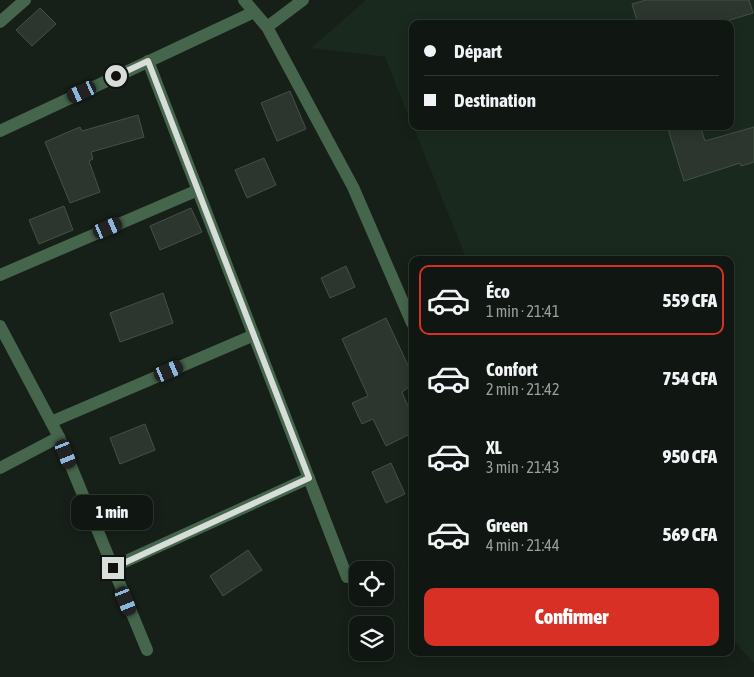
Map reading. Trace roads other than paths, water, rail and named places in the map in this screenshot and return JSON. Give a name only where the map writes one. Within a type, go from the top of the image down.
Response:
[{"type":"street","points":[[0,22],[25,0]]},
{"type":"street","points":[[244,0],[267,27],[353,187],[409,316]]},
{"type":"street","points":[[267,27],[303,0]]},
{"type":"street","points":[[0,131],[254,12]]},
{"type":"street","points":[[148,61],[347,577]]},
{"type":"street","points":[[0,275],[198,190]]},
{"type":"street","points":[[0,326],[59,437],[146,650]]},
{"type":"street","points":[[51,422],[254,335]]},
{"type":"street","points":[[0,468],[59,437]]},
{"type":"street","points":[[113,568],[309,478]]}]
